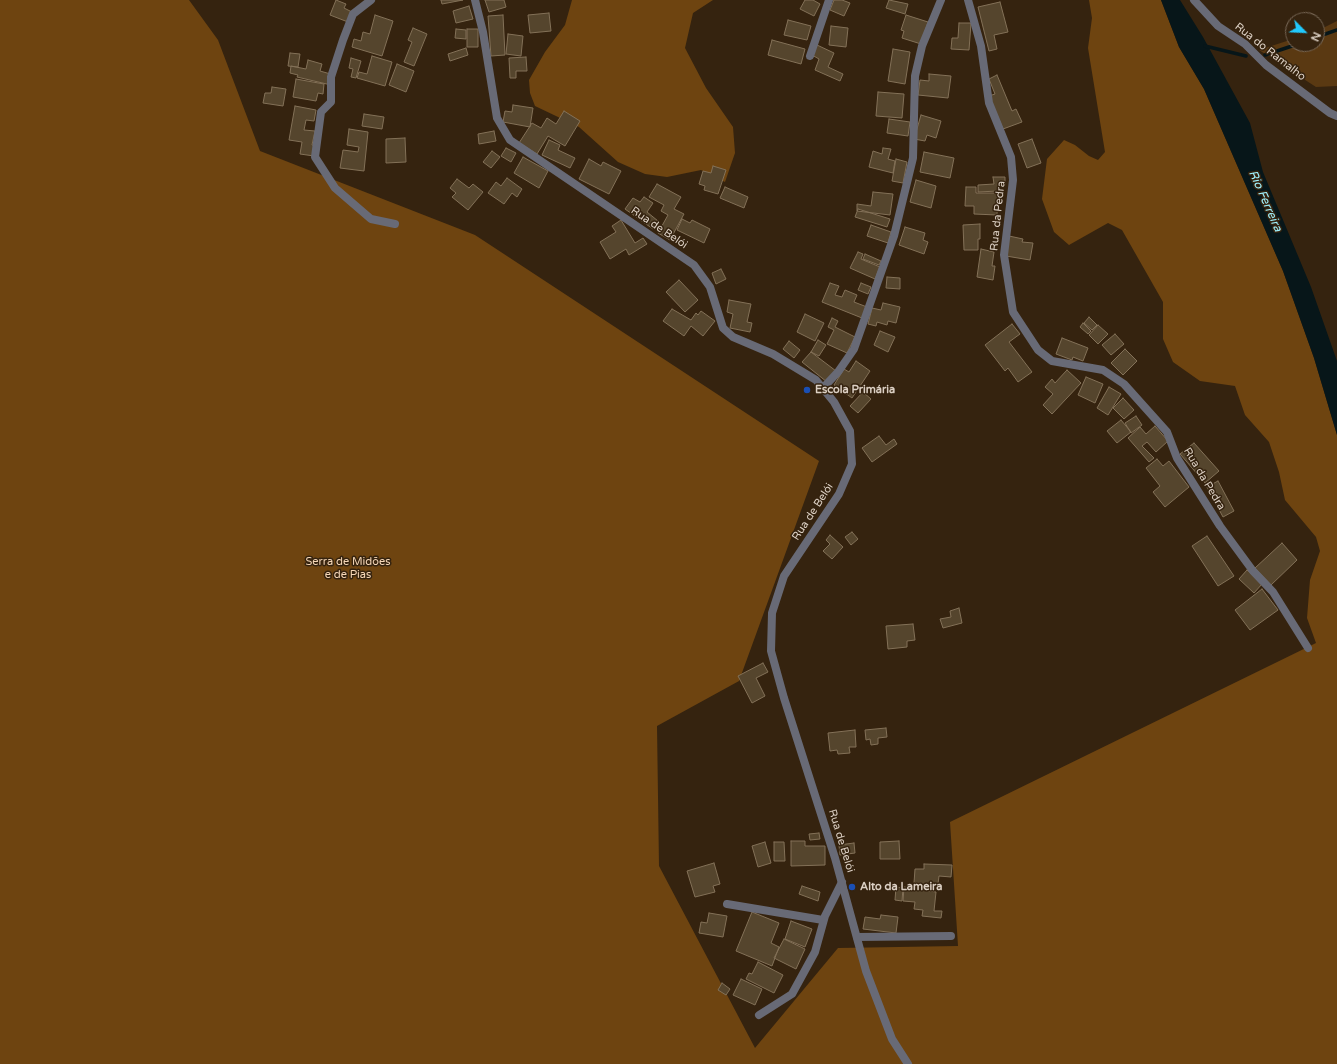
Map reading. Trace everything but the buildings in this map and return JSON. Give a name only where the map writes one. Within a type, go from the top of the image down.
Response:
[{"type":"street","points":[[371,0],[353,14],[343,40],[331,77],[331,102],[322,112],[315,157],[335,188],[341,194],[371,219],[395,224]]},
{"type":"street","name":"Rua de Belói","points":[[475,0],[483,32],[497,118],[510,140],[694,265],[710,287],[723,328],[733,337],[779,358],[816,380],[834,402],[850,431],[852,464],[839,494],[784,576],[772,613],[771,651],[784,698],[842,882],[866,970],[892,1039],[908,1064]]},
{"type":"street","points":[[810,56],[829,0]]},
{"type":"street","points":[[823,388],[838,372],[854,349],[894,236],[913,158],[915,76],[922,46],[941,0]]},
{"type":"street","name":"Rua da Pedra","points":[[968,0],[981,46],[989,103],[1011,157],[1013,180],[1004,255],[1014,312],[1038,350],[1052,361],[1103,370],[1124,384],[1167,432],[1177,458],[1220,526],[1253,571],[1273,592],[1308,648]]},
{"type":"street","name":"Rua do Ramalho","points":[[1194,0],[1218,26],[1245,44],[1266,65],[1330,113],[1337,116]]},
{"type":"street","points":[[759,1014],[792,994],[815,952],[823,920],[842,882]]},
{"type":"street","points":[[727,904],[823,920]]},
{"type":"street","points":[[857,937],[951,936]]},
{"type":"shaded area","points":[[1337,21],[1337,86],[1316,87],[1259,50],[1285,42],[1285,52],[1325,52],[1325,27]]},
{"type":"green space","name":"Serra de Midões e de Pias","points":[[0,0],[189,0],[218,40],[260,151],[475,235],[819,461],[739,681],[657,726],[659,866],[755,1048],[838,948],[958,946],[950,822],[1316,643],[1307,618],[1310,580],[1320,551],[1316,537],[1285,500],[1279,472],[1269,442],[1245,415],[1235,386],[1200,381],[1173,362],[1163,339],[1163,302],[1122,230],[1108,223],[1069,245],[1054,232],[1042,199],[1047,159],[1064,140],[1075,145],[1089,156],[1098,160],[1105,152],[1088,48],[1092,18],[1089,0],[1161,0],[1179,47],[1204,89],[1283,271],[1314,358],[1337,435],[1337,1064],[0,1064]]},
{"type":"green space","points":[[572,0],[713,0],[693,13],[685,48],[706,88],[733,127],[735,153],[725,182],[701,170],[667,177],[645,174],[618,162],[579,127],[535,106],[530,93],[529,80],[545,52],[565,25]]},
{"type":"water","name":"Rio Ferreira","points":[[1161,0],[1180,0],[1203,37],[1250,123],[1263,172],[1311,287],[1337,361],[1337,435],[1314,358],[1283,271],[1204,89],[1179,47]]},
{"type":"waterway","points":[[1325,34],[1337,30]]},
{"type":"waterway","points":[[1205,46],[1246,56]]},
{"type":"waterway","points":[[1265,55],[1285,48]]},
{"type":"place","name":"Escola Primária","points":[[807,390]]},
{"type":"place","name":"Alto da Lameira","points":[[852,887]]}]
